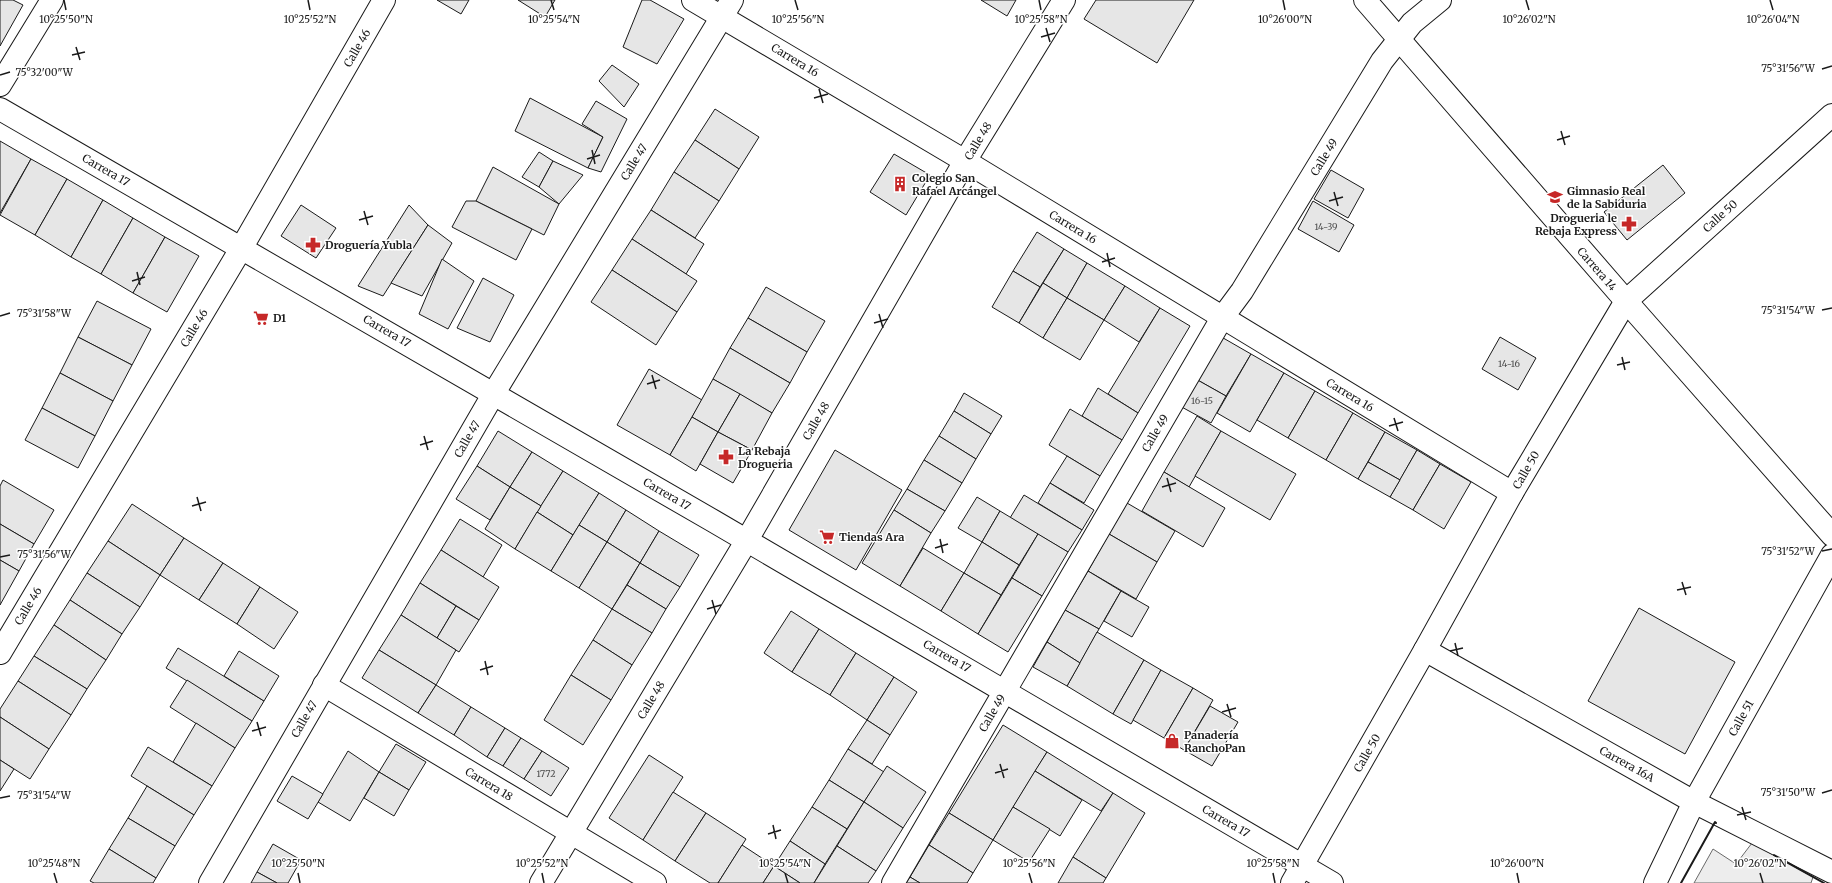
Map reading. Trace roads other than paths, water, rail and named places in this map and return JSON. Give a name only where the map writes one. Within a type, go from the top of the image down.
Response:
[{"type":"street","points":[[0,85],[52,0]]},
{"type":"street","name":"Calle 46","points":[[0,653],[242,247],[384,0]]},
{"type":"street","name":"Carrera 16","points":[[693,0],[727,9],[965,161],[1512,493]]},
{"type":"street","name":"Calle 48","points":[[541,883],[747,540],[965,161],[1064,0]]},
{"type":"street","name":"Carrera 14","points":[[1365,0],[1626,302],[1832,535]]},
{"type":"street","name":"Calle 49","points":[[893,883],[1222,318],[1242,290],[1382,62],[1398,39],[1412,23],[1440,0]]},
{"type":"street","name":"Calle 47","points":[[210,883],[494,393],[727,9]]},
{"type":"street","name":"Carrera 17","points":[[0,109],[242,247],[1005,690],[1297,874],[1332,883]]},
{"type":"street","name":"Calle 50","points":[[1297,874],[1425,650],[1512,493],[1626,302],[1832,115]]},
{"type":"street","name":"Calle 51","points":[[1655,883],[1694,802],[1832,555]]},
{"type":"street","name":"Carrera 16A","points":[[1425,650],[1694,802],[1832,872]]},
{"type":"street","name":"Carrera 18","points":[[324,684],[655,883]]},
{"type":"place","name":"Colegio San Rafael Arcángel","points":[[900,184]]},
{"type":"place","name":"Gimnasio Real de la Sabiduria","points":[[1555,197]]},
{"type":"place","name":"Drogueria le Rebaja Express","points":[[1629,224]]},
{"type":"place","name":"Droguería Yubla","points":[[313,245]]},
{"type":"place","name":"D1","points":[[261,318]]},
{"type":"place","name":"La Rebaja Drogueria","points":[[726,457]]},
{"type":"place","name":"Tiendas Ara","points":[[827,537]]},
{"type":"place","name":"Panadería RanchoPan","points":[[1172,741]]}]
